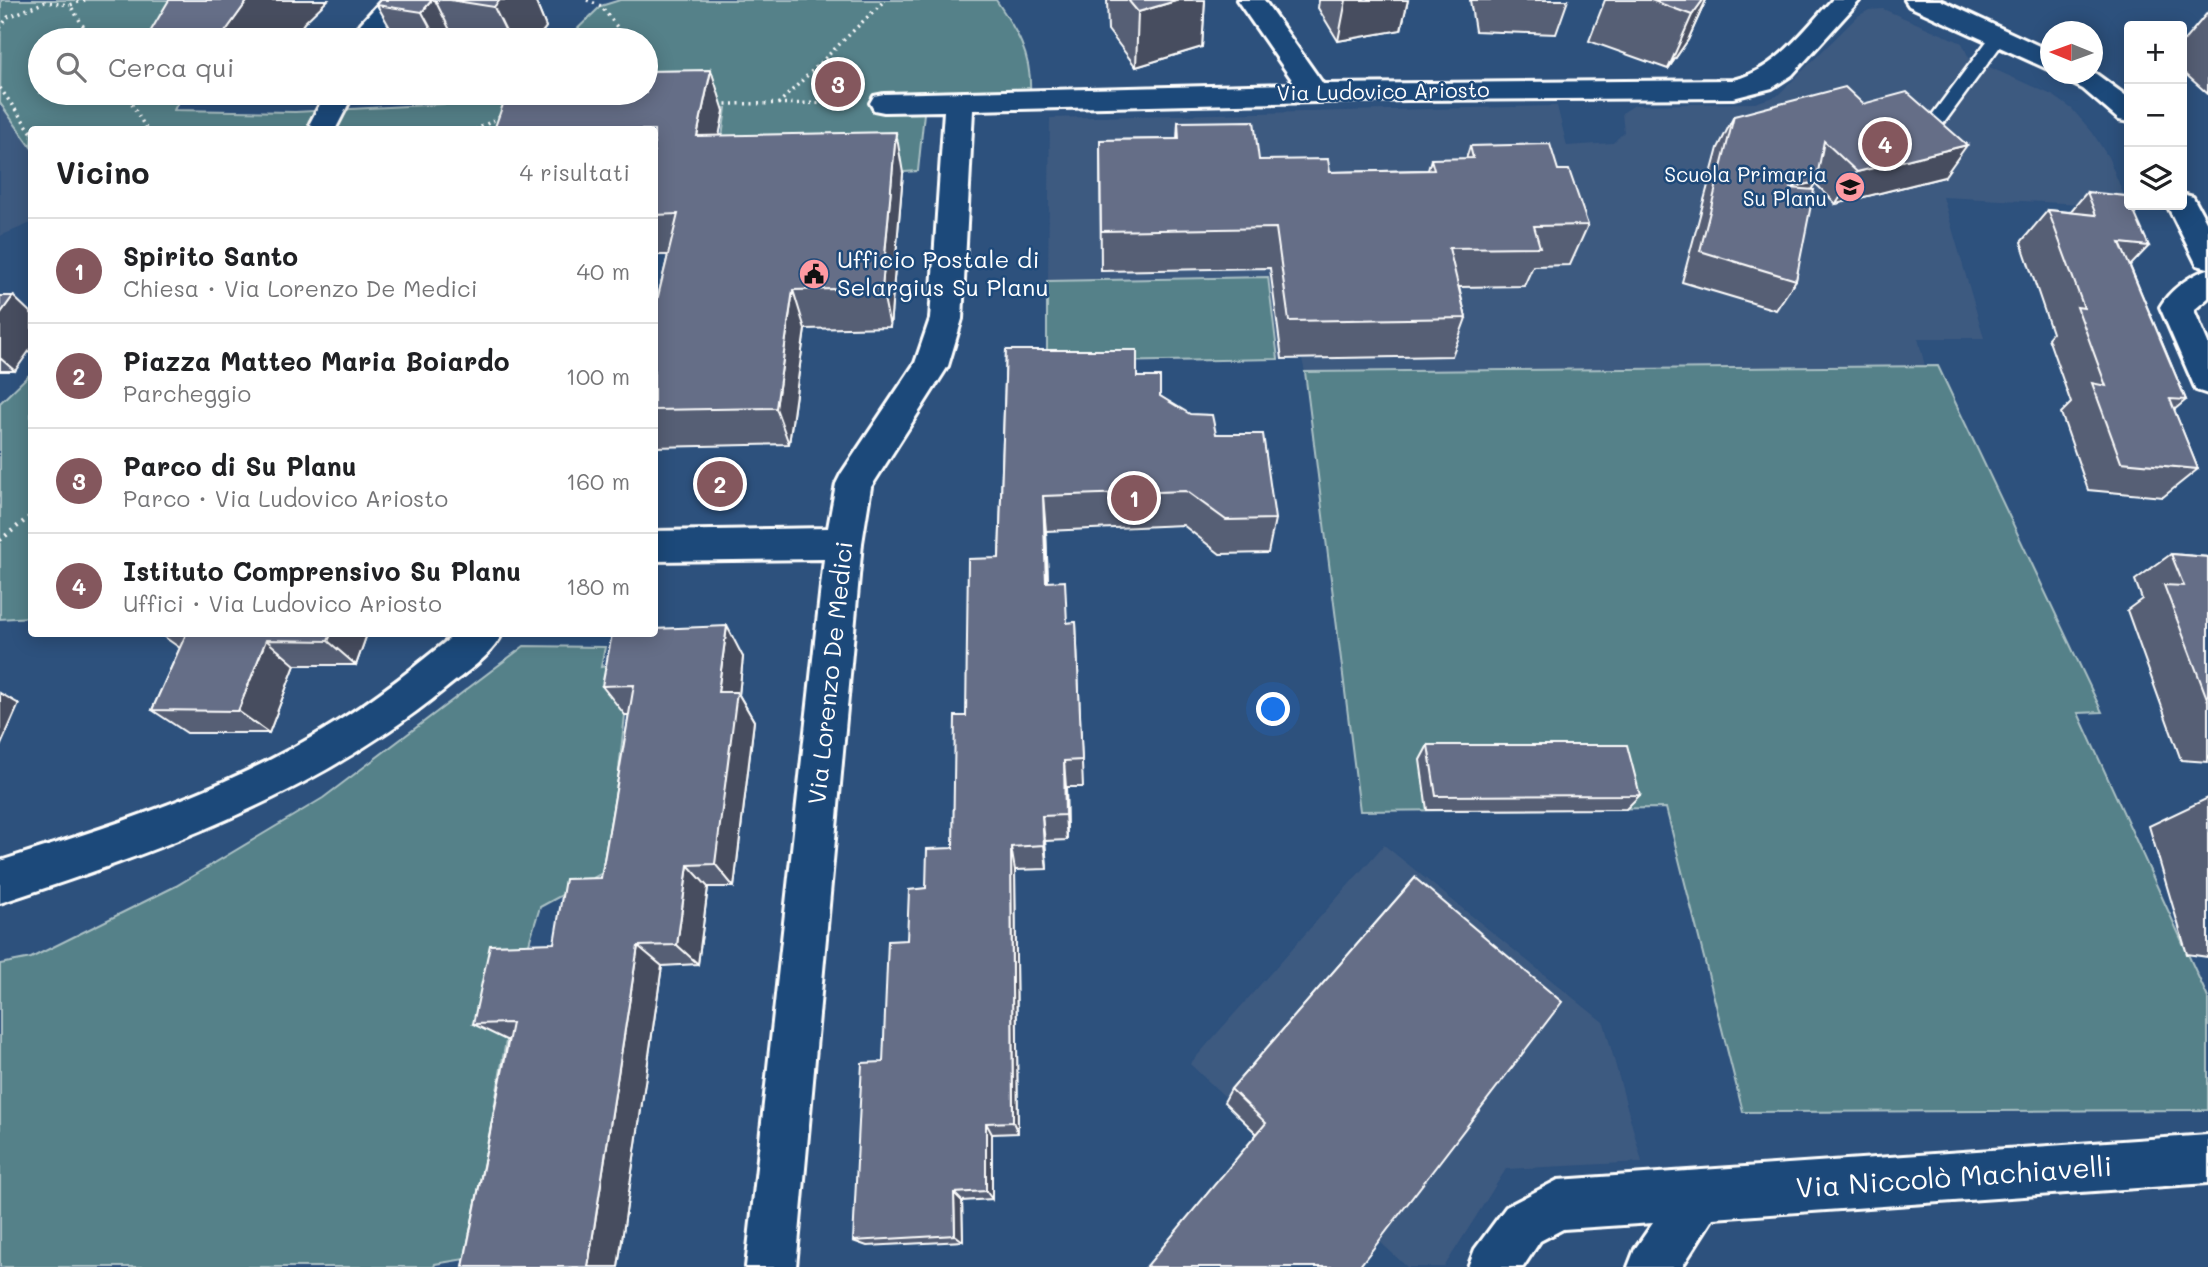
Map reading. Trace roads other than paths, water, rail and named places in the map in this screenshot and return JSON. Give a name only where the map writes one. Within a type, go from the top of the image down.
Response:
[{"type":"street","points":[[372,28],[397,0]]},
{"type":"street","points":[[1250,0],[1315,93]]},
{"type":"street","name":"Via Ludovico Ariosto","points":[[884,103],[1315,93],[1733,89],[1762,82],[1782,69],[1847,0]]},
{"type":"street","points":[[1918,0],[2040,56]]},
{"type":"street","points":[[2094,84],[2124,109]]},
{"type":"street","name":"Via Lorenzo De Medici","points":[[771,1267],[844,543],[854,484],[931,366],[946,319],[959,102]]},
{"type":"street","points":[[326,123],[334,105]]},
{"type":"street","points":[[2185,210],[2208,257]]},
{"type":"street","points":[[2208,281],[2176,307],[2208,381]]},
{"type":"street","points":[[658,546],[844,543]]},
{"type":"street","points":[[0,882],[119,844],[245,792],[330,748],[422,685],[479,637]]},
{"type":"street","name":"Via Niccolò Machiavelli","points":[[1493,1267],[1523,1224],[1558,1205],[2208,1159]]},
{"type":"street","points":[[1653,1267],[1700,1195]]},
{"type":"lane","points":[[1936,123],[1999,37]]},
{"type":"place","name":"Parco di Su Planu","points":[[838,84]]},
{"type":"place","name":"Istituto Comprensivo Su Planu","points":[[1885,144]]},
{"type":"place","name":"Scuola Primaria Su Planu","points":[[1850,187]]},
{"type":"place","name":"Ufficio Postale di Selargius Su Planu","points":[[814,274]]},
{"type":"place","name":"Piazza Matteo Maria Boiardo","points":[[720,484]]},
{"type":"place","name":"Spirito Santo","points":[[1134,498]]}]
